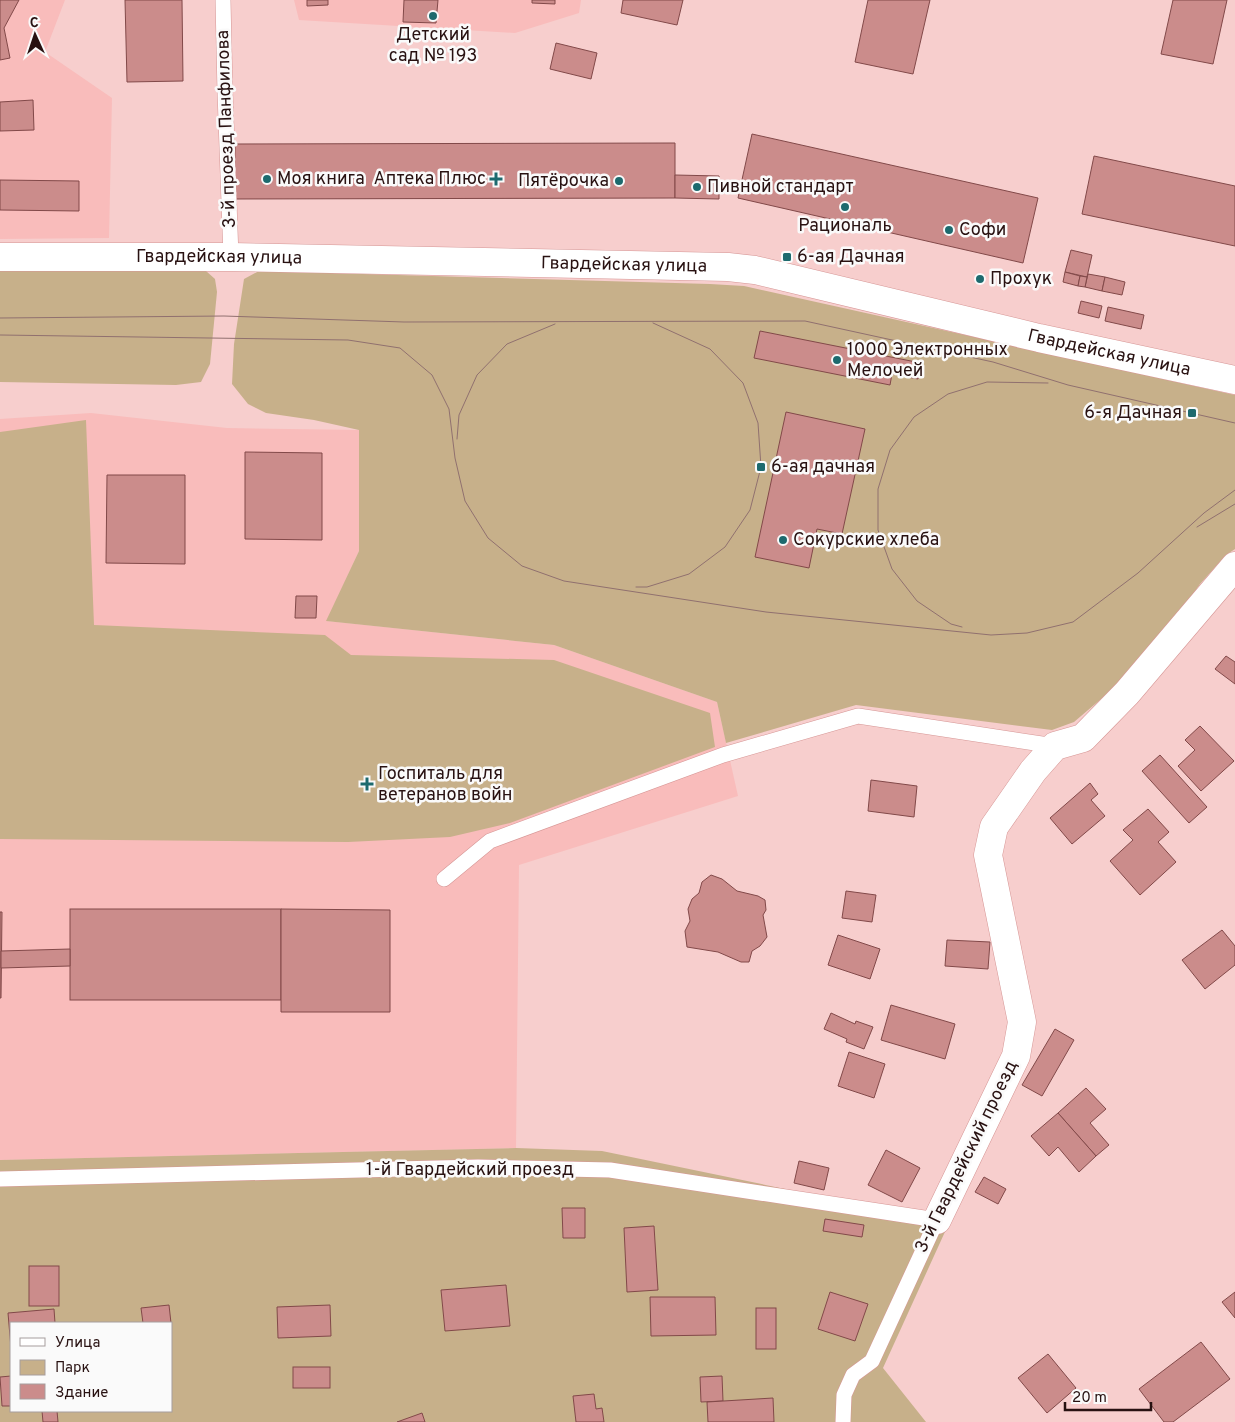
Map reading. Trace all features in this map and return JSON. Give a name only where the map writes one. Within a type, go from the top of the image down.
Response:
[{"type":"street","name":"Гвардейская улица","points":[[0,257],[231,257],[728,267],[755,270],[1039,338],[1235,380]]},
{"type":"street","points":[[1055,746],[1083,738],[1127,693],[1235,566]]},
{"type":"street","name":"3-й Гвардейский проезд","points":[[937,1220],[1016,1056],[1022,1022],[988,855],[994,827],[1033,771],[1055,746]]},
{"type":"lane","name":"3-й проезд Панфилова","points":[[223,0],[224,92],[231,257]]},
{"type":"lane","points":[[444,879],[490,841],[723,755],[858,716],[1055,746]]},
{"type":"lane","name":"1-й Гвардейский проезд","points":[[0,1179],[478,1167],[610,1170],[937,1220]]},
{"type":"lane","name":"3-й Гвардейский проезд","points":[[843,1422],[844,1395],[853,1376],[872,1361],[937,1220]]},
{"type":"shaded area","points":[[0,0],[65,0],[45,52],[112,98],[109,238],[0,239]]},
{"type":"shaded area","name":"Детский сад № 193","points":[[294,0],[581,0],[579,13],[515,33],[299,20]]},
{"type":"shaded area","name":"Госпиталь для ветеранов войн","points":[[91,413],[227,428],[359,430],[359,551],[327,621],[554,645],[717,702],[738,796],[519,865],[516,1148],[0,1160],[0,419]]},
{"type":"green space","points":[[0,271],[206,271],[215,279],[217,292],[210,364],[201,382],[176,385],[0,382]]},
{"type":"green space","points":[[259,271],[744,286],[1235,395],[1235,549],[1226,555],[1200,584],[1148,659],[1074,722],[1052,730],[856,705],[726,743],[717,702],[554,645],[326,621],[359,551],[359,430],[314,420],[266,413],[248,404],[232,384],[234,344],[244,279]]},
{"type":"green space","points":[[86,420],[94,625],[325,635],[351,655],[554,660],[710,713],[715,747],[510,823],[450,837],[348,842],[0,839],[0,432]]},
{"type":"green space","points":[[516,1148],[602,1151],[949,1223],[883,1368],[926,1422],[0,1422],[0,1160]]},
{"type":"building","points":[[0,0],[19,0],[4,28],[10,58],[0,60]]},
{"type":"building","points":[[125,0],[182,0],[183,81],[127,82]]},
{"type":"building","points":[[307,0],[328,0],[328,5],[307,6]]},
{"type":"building","points":[[404,0],[438,0],[436,23],[403,22]]},
{"type":"building","points":[[532,0],[555,0],[555,4],[532,3]]},
{"type":"building","points":[[623,0],[683,0],[677,25],[621,13]]},
{"type":"building","points":[[868,0],[930,0],[913,74],[855,62]]},
{"type":"building","points":[[1173,0],[1227,0],[1213,64],[1161,54]]},
{"type":"building","points":[[556,43],[597,53],[591,79],[550,69]]},
{"type":"building","points":[[33,100],[34,130],[0,131],[0,102]]},
{"type":"building","points":[[752,134],[1038,198],[1023,263],[738,198]]},
{"type":"building","points":[[675,143],[675,198],[235,199],[235,144]]},
{"type":"building","points":[[1094,156],[1235,186],[1235,246],[1082,214]]},
{"type":"building","name":"Пивной стандарт","points":[[675,175],[719,176],[719,199],[675,198]]},
{"type":"building","points":[[0,180],[79,181],[79,211],[0,210]]},
{"type":"building","points":[[1071,250],[1092,255],[1087,277],[1065,272]]},
{"type":"building","points":[[1065,272],[1080,276],[1078,286],[1063,282]]},
{"type":"building","points":[[1088,274],[1105,277],[1102,291],[1085,287]]},
{"type":"building","points":[[1080,276],[1087,277],[1085,287],[1078,286]]},
{"type":"building","points":[[1105,277],[1125,282],[1122,295],[1102,291]]},
{"type":"building","points":[[1081,301],[1102,306],[1099,318],[1078,313]]},
{"type":"building","points":[[1108,307],[1144,315],[1141,329],[1105,321]]},
{"type":"building","name":"1000 Электронных Мелочей","points":[[760,331],[921,363],[918,379],[892,374],[890,385],[754,358]]},
{"type":"building","points":[[786,412],[865,429],[842,534],[817,529],[809,568],[755,557]]},
{"type":"building","points":[[245,452],[322,453],[322,540],[245,539]]},
{"type":"building","points":[[107,475],[185,475],[185,564],[106,563]]},
{"type":"building","points":[[296,596],[317,596],[316,618],[295,618]]},
{"type":"building","points":[[1226,656],[1235,662],[1235,684],[1215,669]]},
{"type":"building","points":[[1200,726],[1234,761],[1201,791],[1178,766],[1195,750],[1185,740]]},
{"type":"building","points":[[1160,755],[1207,807],[1189,823],[1142,771]]},
{"type":"building","points":[[871,780],[917,786],[914,817],[868,811]]},
{"type":"building","points":[[1090,783],[1098,794],[1091,800],[1105,816],[1072,844],[1050,818]]},
{"type":"building","points":[[1148,809],[1169,832],[1158,842],[1176,862],[1140,895],[1110,861],[1133,840],[1123,830]]},
{"type":"building","points":[[711,875],[722,879],[737,891],[758,896],[765,900],[766,910],[763,915],[767,937],[760,946],[752,951],[749,962],[741,962],[718,952],[687,947],[685,931],[690,921],[688,909],[692,899],[699,893],[702,882]]},
{"type":"building","points":[[846,891],[876,895],[872,922],[842,918]]},
{"type":"building","points":[[70,909],[281,909],[281,1000],[70,1000]]},
{"type":"building","points":[[281,909],[390,910],[390,1012],[281,1012]]},
{"type":"building","points":[[0,912],[2,912],[1,998],[0,998]]},
{"type":"building","points":[[1222,930],[1235,946],[1235,965],[1205,989],[1182,960]]},
{"type":"building","points":[[838,935],[880,949],[870,979],[828,965]]},
{"type":"building","points":[[947,940],[990,942],[988,969],[945,966]]},
{"type":"building","points":[[70,949],[70,966],[1,968],[1,951]]},
{"type":"building","points":[[891,1005],[955,1024],[945,1059],[881,1040]]},
{"type":"building","points":[[831,1013],[855,1024],[856,1021],[873,1027],[864,1049],[846,1042],[847,1039],[824,1029]]},
{"type":"building","points":[[1055,1029],[1074,1040],[1042,1096],[1022,1085]]},
{"type":"building","points":[[849,1052],[885,1064],[874,1098],[838,1086]]},
{"type":"building","points":[[1086,1088],[1106,1109],[1090,1123],[1109,1145],[1096,1156],[1058,1113]]},
{"type":"building","points":[[1058,1113],[1096,1156],[1079,1172],[1058,1147],[1049,1156],[1031,1136]]},
{"type":"building","points":[[886,1150],[920,1168],[902,1202],[868,1185]]},
{"type":"building","points":[[799,1161],[829,1168],[824,1190],[794,1183]]},
{"type":"building","points":[[984,1177],[1006,1189],[998,1204],[975,1192]]},
{"type":"building","points":[[562,1208],[585,1208],[585,1238],[563,1238]]},
{"type":"building","points":[[825,1219],[864,1225],[862,1237],[823,1231]]},
{"type":"building","points":[[654,1226],[658,1290],[627,1292],[624,1228]]},
{"type":"building","points":[[29,1266],[59,1266],[59,1306],[29,1306]]},
{"type":"building","points":[[506,1285],[510,1326],[445,1331],[441,1290]]},
{"type":"building","points":[[830,1292],[868,1304],[855,1341],[818,1329]]},
{"type":"building","points":[[1235,1292],[1235,1318],[1222,1302]]},
{"type":"building","points":[[650,1297],[715,1297],[716,1335],[651,1336]]},
{"type":"building","points":[[169,1305],[171,1322],[143,1322],[141,1308]]},
{"type":"building","points":[[330,1305],[331,1336],[278,1338],[277,1307]]},
{"type":"building","points":[[756,1308],[776,1308],[776,1349],[756,1349]]},
{"type":"building","points":[[54,1309],[55,1322],[10,1322],[10,1336],[8,1313]]},
{"type":"building","points":[[1201,1342],[1230,1379],[1173,1422],[1164,1422],[1139,1389]]},
{"type":"building","points":[[1048,1354],[1076,1388],[1047,1413],[1018,1378]]},
{"type":"building","points":[[293,1367],[330,1367],[330,1388],[293,1388]]},
{"type":"building","points":[[10,1376],[10,1406],[2,1406],[0,1377]]},
{"type":"building","points":[[722,1376],[723,1401],[701,1402],[700,1377]]},
{"type":"building","points":[[594,1394],[596,1409],[602,1408],[604,1422],[576,1422],[573,1396]]},
{"type":"building","points":[[773,1398],[774,1422],[708,1422],[707,1402]]},
{"type":"building","points":[[42,1412],[57,1412],[58,1422],[43,1422]]},
{"type":"building","points":[[422,1413],[425,1422],[397,1422]]},
{"type":"tram line","points":[[0,318],[224,316],[404,322],[805,321],[993,362],[1068,385],[1235,423]]},
{"type":"tram line","points":[[636,587],[647,587],[689,574],[725,547],[750,510],[761,467],[758,423],[743,383],[710,349],[653,323]]},
{"type":"tram line","points":[[457,439],[459,415],[477,375],[507,344],[555,324]]},
{"type":"tram line","points":[[0,335],[348,340],[400,348],[432,375],[449,409],[455,458],[465,501],[488,538],[522,566],[564,581],[766,612],[991,635],[1027,633],[1073,622],[1138,573],[1204,513],[1235,490]]},
{"type":"tram line","points":[[962,627],[951,624],[917,601],[892,569],[878,530],[878,489],[890,450],[914,417],[948,394],[987,382],[1048,383]]},
{"type":"tram line","points":[[1197,527],[1235,504]]},
{"type":"place","name":"Детский сад № 193","points":[[433,16]]},
{"type":"place","name":"Моя книга","points":[[267,179]]},
{"type":"place","name":"Аптека Плюс","points":[[496,179]]},
{"type":"place","name":"Пятёрочка","points":[[619,181]]},
{"type":"place","name":"Пивной стандарт","points":[[697,187]]},
{"type":"place","name":"Рациональ","points":[[845,207]]},
{"type":"place","name":"Софи","points":[[949,230]]},
{"type":"place","name":"6-ая Дачная","points":[[787,257]]},
{"type":"place","name":"Прохук","points":[[980,279]]},
{"type":"place","name":"1000 Электронных Мелочей","points":[[837,360]]},
{"type":"place","name":"6-я Дачная","points":[[1192,413]]},
{"type":"place","name":"6-ая дачная","points":[[761,467]]},
{"type":"place","name":"Сокурские хлеба","points":[[783,540]]},
{"type":"place","name":"Госпиталь для ветеранов войн","points":[[367,784]]}]
